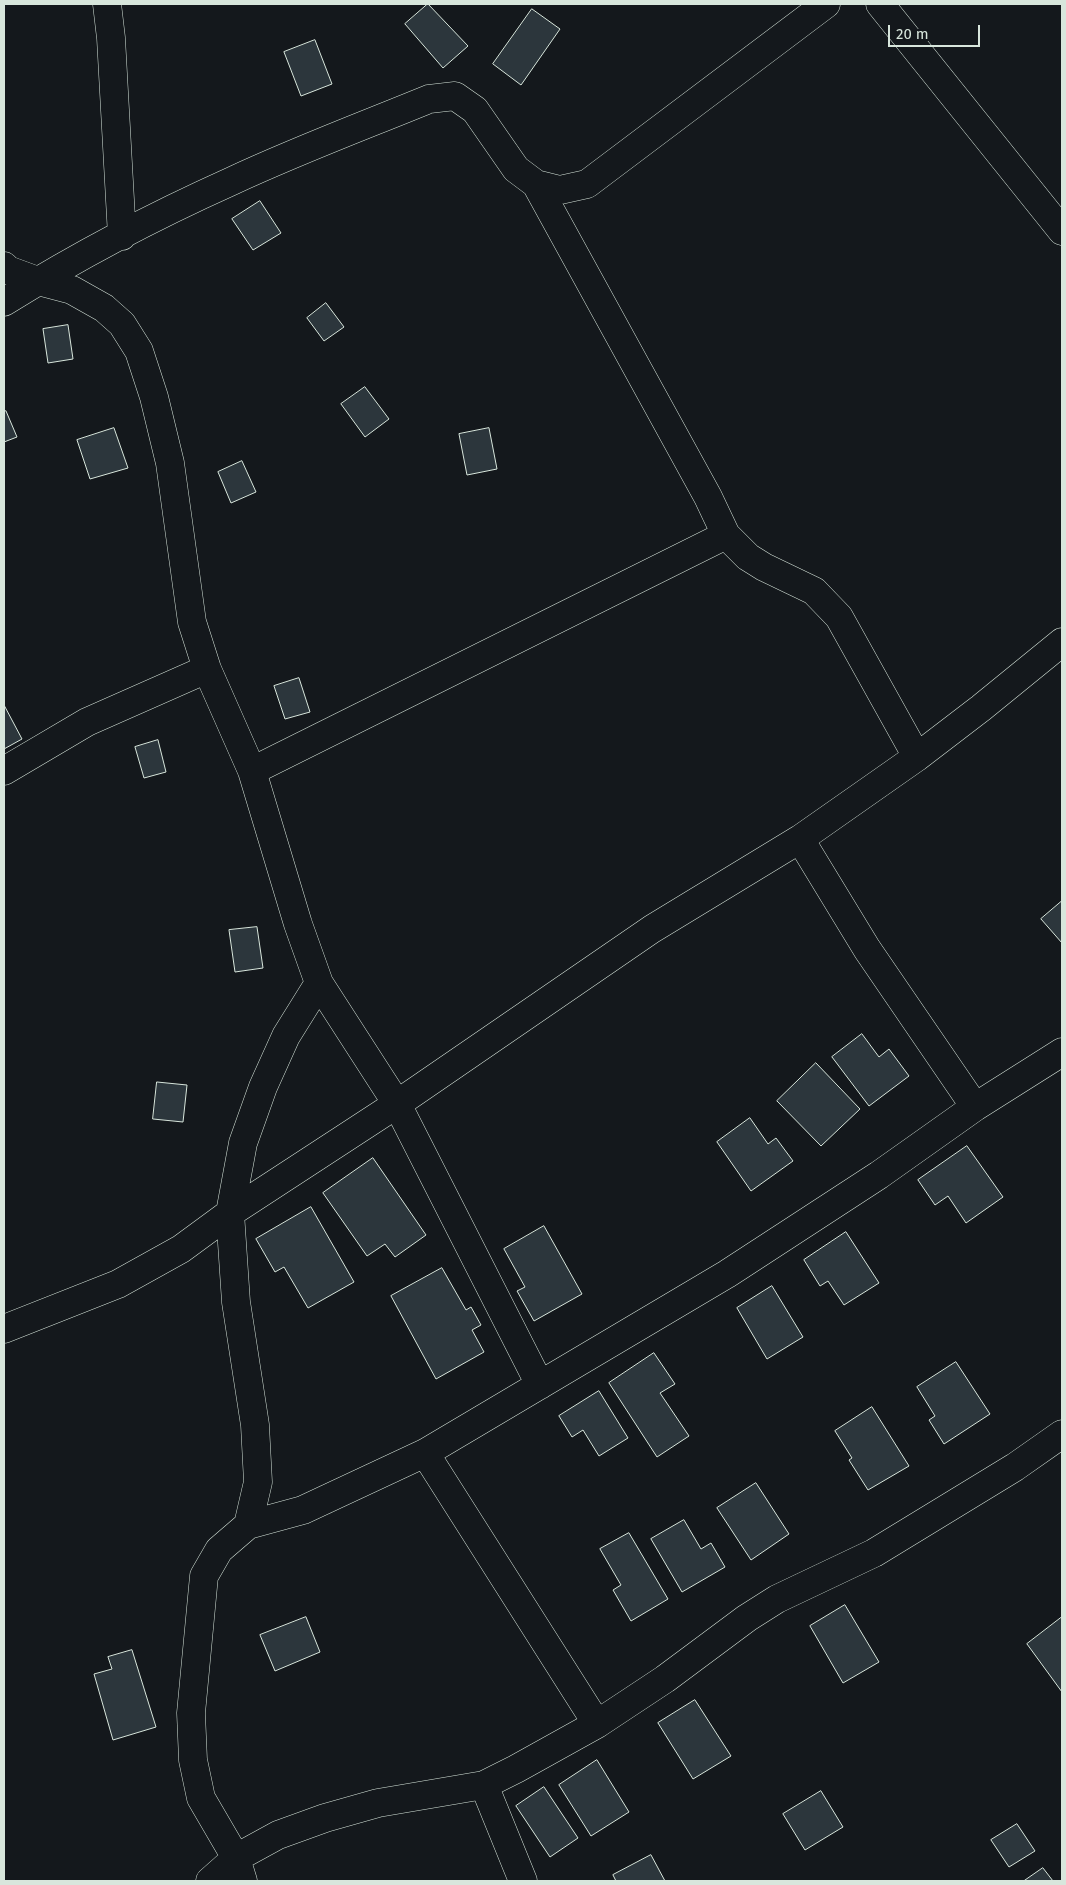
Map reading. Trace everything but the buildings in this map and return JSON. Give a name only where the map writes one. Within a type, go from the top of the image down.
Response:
[{"type":"street","points":[[107,4],[111,38],[122,236]]},
{"type":"street","points":[[4,302],[38,281],[122,236],[232,181],[429,99],[455,96],[475,110],[516,169],[536,184],[560,190],[588,184],[826,4]]},
{"type":"street","points":[[880,4],[1062,231]]},
{"type":"street","points":[[536,184],[685,454],[726,535],[748,556],[764,567],[814,591],[839,617],[917,757]]},
{"type":"street","points":[[4,266],[8,270],[38,281],[72,290],[104,308],[122,324],[139,351],[154,397],[170,464],[192,622],[207,669],[252,771],[298,924],[319,983],[397,1104],[540,1385]]},
{"type":"street","points":[[252,771],[726,535]]},
{"type":"street","points":[[4,1329],[118,1284],[181,1249],[230,1213],[397,1104],[652,930],[800,839],[917,757],[982,708],[1062,642]]},
{"type":"street","points":[[4,771],[87,722],[207,669]]},
{"type":"street","points":[[800,839],[868,950],[975,1107]]},
{"type":"street","points":[[248,1525],[258,1482],[255,1425],[236,1302],[230,1213],[243,1143],[263,1086],[286,1036],[319,983]]},
{"type":"street","points":[[240,1870],[201,1798],[193,1760],[191,1713],[204,1576],[219,1550],[248,1525],[303,1510],[425,1453],[727,1274],[879,1175],[975,1107],[1062,1052]]},
{"type":"street","points":[[210,1881],[240,1870],[278,1835],[325,1818],[378,1804],[484,1784],[597,1724],[665,1679],[770,1603],[874,1553],[1015,1467],[1062,1434]]},
{"type":"street","points":[[425,1453],[597,1724]]},
{"type":"street","points":[[484,1784],[523,1881]]}]
